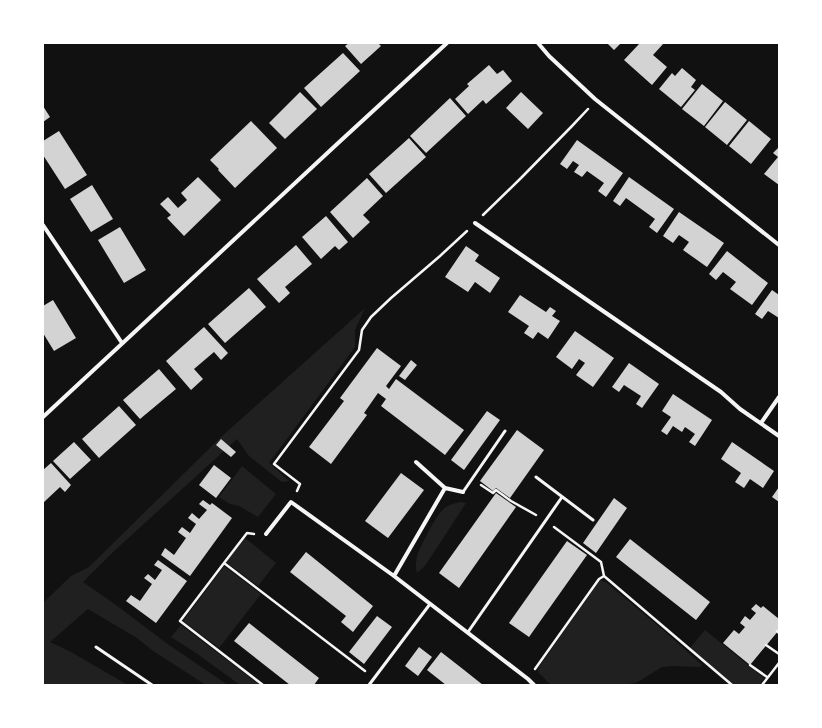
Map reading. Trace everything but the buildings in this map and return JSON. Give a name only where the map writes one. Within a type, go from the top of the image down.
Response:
[{"type":"street","points":[[43,417],[447,43]]},
{"type":"street","points":[[538,43],[549,56],[595,99],[779,245]]},
{"type":"street","points":[[475,223],[721,392],[740,409],[779,436]]},
{"type":"street","points":[[43,224],[122,343]]},
{"type":"street","points":[[761,423],[779,397]]},
{"type":"street","points":[[416,462],[445,488],[463,492]]},
{"type":"street","points":[[394,576],[445,488]]},
{"type":"street","points":[[266,534],[291,502],[394,576],[468,632],[534,685]]},
{"type":"lane","points":[[463,492],[505,431]]},
{"type":"lane","points":[[536,477],[593,520]]},
{"type":"lane","points":[[468,632],[562,497]]},
{"type":"lane","points":[[369,685],[430,604]]},
{"type":"lane","points":[[96,647],[152,685]]},
{"type":"path","points":[[291,502],[300,484],[274,464],[359,350],[362,330],[371,318],[391,298],[440,256],[475,223],[572,126],[595,99]]},
{"type":"path","points":[[263,685],[180,621],[247,533],[266,534]]},
{"type":"path","points":[[224,563],[374,678]]},
{"type":"path","points":[[528,679],[599,579],[604,576],[732,685]]},
{"type":"path","points":[[766,645],[779,654]]},
{"type":"path","points":[[762,685],[779,663]]},
{"type":"path","points":[[750,665],[767,677]]},
{"type":"shaded area","points":[[365,308],[355,330],[355,347],[269,463],[289,481],[282,482],[249,456],[237,439],[112,553],[83,582],[169,645],[228,685],[206,685],[153,651],[137,638],[88,609],[50,642],[71,652],[128,685],[43,685],[43,603],[71,576],[89,567],[221,437]]},
{"type":"shaded area","points":[[242,466],[276,494],[258,517],[239,506],[230,504],[219,497]]},
{"type":"shaded area","points":[[461,502],[466,503],[425,566],[417,573],[416,563],[418,553],[434,522],[446,507]]},
{"type":"shaded area","points":[[245,538],[276,563],[258,586],[226,562]]},
{"type":"shaded area","points":[[224,566],[261,594],[219,648],[183,621]]},
{"type":"shaded area","points":[[600,580],[607,583],[702,665],[700,667],[662,667],[635,683],[623,685],[551,685],[539,673],[539,667]]},
{"type":"shaded area","points":[[181,625],[260,685],[240,685],[171,637]]},
{"type":"shaded area","points":[[705,630],[764,678],[759,685],[733,685],[690,648]]}]
